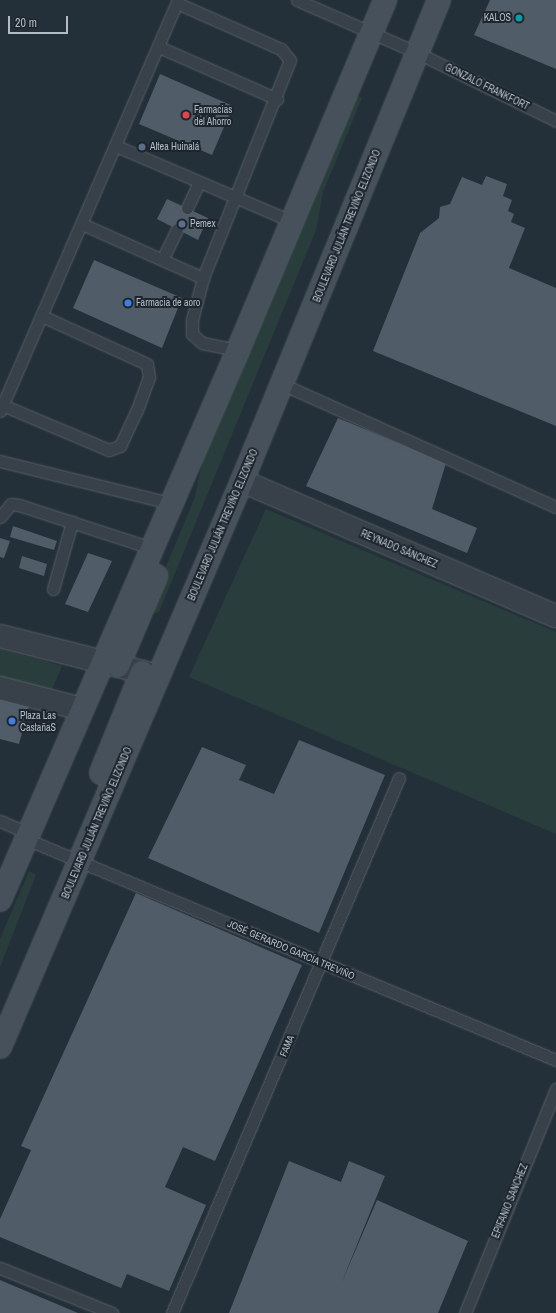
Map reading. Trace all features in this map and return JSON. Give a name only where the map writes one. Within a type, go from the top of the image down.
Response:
[{"type":"main road","points":[[378,34],[385,0]]},
{"type":"main road","points":[[111,664],[151,548],[170,503],[293,222],[378,34],[398,0]]},
{"type":"main road","name":"BOULEVARD JULIÁN TREVIÑO ELIZONDO","points":[[0,1047],[92,836],[150,674],[242,481],[298,344],[413,51],[439,0]]},
{"type":"main road","points":[[0,900],[82,709],[111,664],[176,529],[170,503]]},
{"type":"street","name":"REYNADO SÁNCHEZ","points":[[242,481],[556,616]]},
{"type":"street","points":[[0,636],[150,674]]},
{"type":"street","points":[[0,688],[82,709]]},
{"type":"lane","name":"GONZALO FRANKFORT","points":[[297,0],[378,34],[556,121]]},
{"type":"lane","points":[[42,316],[147,364],[149,377],[137,410],[120,446],[109,450],[1,407],[116,146],[177,1],[286,54],[290,68],[203,278],[192,320],[192,334],[202,343],[238,350]]},
{"type":"lane","points":[[158,47],[277,99]]},
{"type":"lane","points":[[116,146],[293,222]]},
{"type":"lane","points":[[187,208],[199,182]]},
{"type":"lane","points":[[82,224],[163,258],[203,278]]},
{"type":"lane","points":[[163,258],[177,229]]},
{"type":"lane","points":[[282,384],[556,507]]},
{"type":"lane","points":[[0,461],[170,503]]},
{"type":"lane","points":[[0,517],[11,504],[151,548]]},
{"type":"lane","points":[[53,589],[72,522]]},
{"type":"lane","name":"FAMA","points":[[172,1313],[323,964],[399,778]]},
{"type":"lane","name":"JOSÉ GERARDO GARCÍA TREVIÑO","points":[[0,821],[81,862],[556,1060]]},
{"type":"lane","name":"EPIFANIO SANCHEZ","points":[[465,1313],[556,1089]]},
{"type":"lane","points":[[0,1268],[112,1313]]},
{"type":"green space","points":[[356,95],[362,98],[323,192],[316,230],[159,612],[155,613],[149,608],[195,497],[204,453]]},
{"type":"green space","points":[[266,509],[556,632],[556,834],[189,677]]},
{"type":"green space","points":[[0,649],[62,666],[51,692],[0,679]]},
{"type":"green space","points":[[29,871],[36,875],[0,967],[0,939]]},
{"type":"building","name":"KALOS","points":[[490,0],[556,0],[556,69],[474,35]]},
{"type":"building","name":"Farmacias del Ahorro","points":[[160,74],[233,106],[212,155],[139,124]]},
{"type":"building","points":[[486,176],[507,184],[503,196],[512,200],[508,211],[514,214],[511,222],[525,228],[509,268],[556,288],[556,426],[373,351],[420,233],[439,218],[440,207],[450,204],[462,177],[482,185]]},
{"type":"building","points":[[167,199],[208,218],[198,240],[157,219]]},
{"type":"building","name":"Farmacia de aoro","points":[[94,260],[182,298],[162,348],[73,308]]},
{"type":"building","points":[[338,418],[446,463],[432,509],[477,528],[467,553],[306,486]]},
{"type":"building","points":[[13,526],[57,541],[54,550],[10,537]]},
{"type":"building","points":[[0,538],[10,541],[4,558],[0,557]]},
{"type":"building","points":[[88,553],[112,561],[88,612],[65,604]]},
{"type":"building","points":[[22,556],[47,564],[44,576],[19,568]]},
{"type":"building","name":"Plaza Las CastañaS","points":[[0,694],[30,702],[19,744],[0,739]]},
{"type":"building","points":[[299,740],[385,775],[319,933],[148,858],[202,747],[246,765],[239,780],[274,794]]},
{"type":"building","points":[[136,893],[302,965],[215,1161],[183,1147],[165,1187],[206,1205],[169,1291],[127,1274],[121,1288],[0,1237],[0,1219],[31,1150],[21,1146]]},
{"type":"building","points":[[289,1161],[341,1182],[349,1161],[385,1176],[341,1284],[377,1200],[468,1241],[438,1313],[229,1313]]},
{"type":"building","points":[[0,1280],[78,1313],[0,1313]]},
{"type":"place","name":"KALOS","points":[[519,18]]},
{"type":"place","name":"Farmacias del Ahorro","points":[[186,115]]},
{"type":"place","name":"Altea Huinalá","points":[[142,147]]},
{"type":"place","name":"Pemex","points":[[182,224]]},
{"type":"place","name":"Farmacia de aoro","points":[[128,303]]},
{"type":"place","name":"Plaza Las CastañaS","points":[[12,721]]}]
